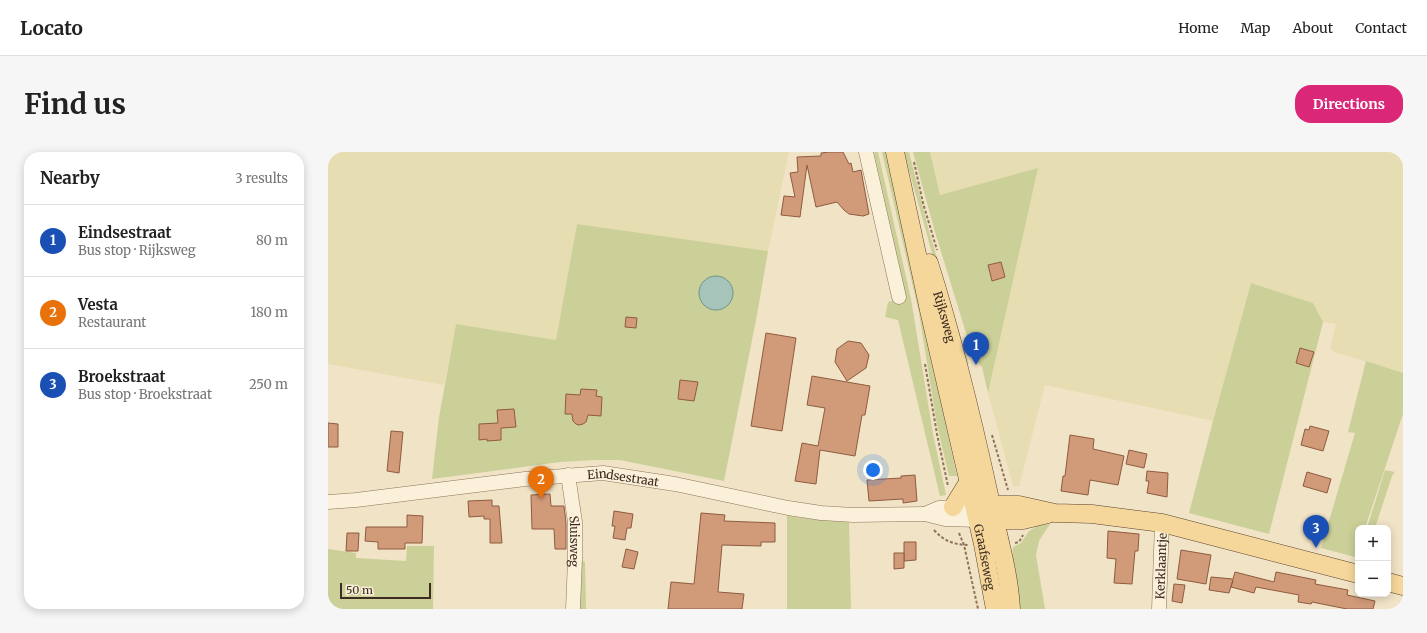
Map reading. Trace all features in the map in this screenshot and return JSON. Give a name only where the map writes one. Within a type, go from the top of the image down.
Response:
[{"type":"main road","name":"Rijksweg","points":[[897,157],[929,310],[969,481],[984,513]]},
{"type":"main road","name":"Rijksweg","points":[[897,157],[937,287],[960,372],[984,513]]},
{"type":"main road","points":[[953,507],[969,481]]},
{"type":"main road","points":[[984,513],[1019,505],[1055,513],[1092,514],[1162,523],[1355,573]]},
{"type":"main road","points":[[984,513],[1023,520],[1055,513]]},
{"type":"main road","name":"Graafseweg","points":[[984,513],[1002,554],[1011,609]]},
{"type":"main road","name":"Graafseweg","points":[[984,513],[995,609]]},
{"type":"main road","points":[[1002,554],[1011,533],[1023,520]]},
{"type":"main road","points":[[1391,583],[1403,586]]},
{"type":"street","points":[[866,152],[898,296]]},
{"type":"street","name":"Eindsestraat","points":[[328,502],[568,475],[603,473],[632,476],[788,508],[821,512],[853,515],[921,514],[945,519],[984,513]]},
{"type":"street","name":"Sluisweg","points":[[568,475],[575,522],[576,559],[572,609]]},
{"type":"street","name":"Eindsestraat","points":[[921,514],[939,508],[953,507],[984,513]]},
{"type":"street","name":"Kerklaantje","points":[[1159,609],[1162,523]]},
{"type":"path","name":"Graafseweg","points":[[921,514],[942,538],[948,542],[964,545],[978,609]]},
{"type":"shaded area","points":[[328,152],[789,152],[768,251],[577,224],[556,340],[456,324],[444,385],[328,364]]},
{"type":"shaded area","points":[[930,152],[1403,152],[1403,373],[1335,352],[1330,349],[1336,324],[1323,322],[1313,303],[1251,283],[1213,421],[1045,385],[1019,487],[1013,486],[988,393],[1037,169],[940,195]]},
{"type":"green space","points":[[874,152],[878,152],[911,299],[933,434],[946,495],[940,496],[898,320],[885,317],[888,302],[906,298]]},
{"type":"green space","points":[[882,152],[887,152],[957,476],[949,476],[937,425],[919,313]]},
{"type":"green space","points":[[904,152],[909,152],[929,231],[969,364],[966,365],[942,289]]},
{"type":"green space","points":[[913,152],[930,152],[940,195],[1038,168],[988,393],[982,367],[974,359],[935,232]]},
{"type":"green space","points":[[577,224],[768,251],[757,315],[724,481],[620,460],[560,462],[432,479],[439,417],[456,324],[556,340]],"holes":[[[715,276],[729,282],[733,292],[732,297]]]},
{"type":"green space","points":[[1251,283],[1313,303],[1323,322],[1269,534],[1189,513]]},
{"type":"green space","points":[[1366,361],[1403,373],[1403,414],[1366,525],[1355,525],[1355,557],[1321,548],[1355,433],[1348,432]]},
{"type":"green space","points":[[1385,470],[1395,472],[1392,476],[1376,525],[1368,525]]},
{"type":"green space","points":[[787,515],[810,519],[849,521],[851,609],[787,609]]},
{"type":"green space","points":[[1050,524],[1039,541],[1036,555],[1045,609],[1020,609],[1012,560],[1013,547],[1021,543],[1029,531],[1037,526]]},
{"type":"green space","points":[[407,546],[434,546],[433,609],[328,609],[328,549],[356,553],[356,558],[406,561]]},
{"type":"green space","points":[[581,560],[585,562],[586,609],[577,609]]},
{"type":"water","points":[[719,276],[728,281],[732,286],[732,300],[728,305],[723,309],[713,310],[709,309],[700,300],[699,290],[700,286],[709,277]]},
{"type":"building","points":[[843,152],[849,164],[851,163],[853,172],[861,170],[869,214],[863,216],[849,214],[837,202],[816,207],[807,165],[800,217],[781,215],[784,196],[795,197],[790,173],[798,172],[797,157],[821,156],[821,153]]},
{"type":"building","points":[[1001,262],[1005,277],[992,281],[988,265]]},
{"type":"building","points":[[626,317],[637,318],[636,328],[625,327]]},
{"type":"building","points":[[766,333],[796,338],[782,431],[751,426]]},
{"type":"building","points":[[848,341],[861,343],[869,355],[866,368],[847,381],[835,362],[837,349]]},
{"type":"building","points":[[1300,348],[1314,352],[1309,367],[1296,363]]},
{"type":"building","points":[[812,376],[870,386],[865,415],[862,415],[855,456],[820,450],[816,484],[795,481],[802,443],[818,446],[825,408],[807,405]]},
{"type":"building","points":[[680,380],[698,382],[694,401],[678,399]]},
{"type":"building","points":[[581,389],[597,390],[596,396],[602,397],[601,416],[588,415],[586,422],[579,425],[573,421],[572,414],[565,414],[566,394],[580,395]]},
{"type":"building","points":[[514,409],[516,427],[501,428],[501,440],[479,440],[479,424],[498,423],[497,410]]},
{"type":"building","points":[[328,423],[338,424],[338,447],[328,447]]},
{"type":"building","points":[[1310,426],[1329,431],[1323,451],[1301,445],[1305,429],[1309,430]]},
{"type":"building","points":[[391,431],[403,432],[399,473],[387,471]]},
{"type":"building","points":[[1070,435],[1094,439],[1093,449],[1124,456],[1118,485],[1090,480],[1088,495],[1061,491],[1063,476],[1065,476]]},
{"type":"building","points":[[1129,450],[1147,454],[1144,468],[1126,464]]},
{"type":"building","points":[[1147,471],[1168,473],[1167,497],[1147,493],[1149,481],[1146,481]]},
{"type":"building","points":[[1307,472],[1331,479],[1327,493],[1303,486]]},
{"type":"building","points":[[915,475],[917,501],[903,503],[903,499],[869,501],[867,480],[901,478],[901,476]]},
{"type":"building","points":[[550,494],[551,506],[564,506],[566,523],[566,549],[555,549],[554,529],[532,529],[531,495]]},
{"type":"building","points":[[492,500],[492,506],[499,506],[502,543],[490,543],[490,519],[484,519],[484,516],[469,517],[468,501]]},
{"type":"building","points":[[614,511],[633,514],[631,528],[627,528],[625,540],[613,538],[615,526],[612,526]]},
{"type":"building","points":[[701,513],[725,515],[724,521],[775,523],[775,542],[761,542],[761,546],[722,545],[718,592],[744,594],[742,609],[668,609],[671,582],[694,584]]},
{"type":"building","points":[[407,515],[423,516],[422,543],[405,543],[405,549],[378,549],[378,542],[365,541],[366,527],[407,527]]},
{"type":"building","points":[[1108,531],[1139,534],[1138,551],[1135,551],[1132,584],[1114,583],[1116,559],[1107,558]]},
{"type":"building","points":[[347,533],[359,533],[358,551],[346,551]]},
{"type":"building","points":[[904,542],[916,542],[916,560],[904,561]]},
{"type":"building","points":[[626,549],[638,552],[634,569],[622,567]]},
{"type":"building","points":[[1181,550],[1211,555],[1206,584],[1177,579]]},
{"type":"building","points":[[894,553],[904,553],[904,568],[894,569]]},
{"type":"building","points":[[1235,572],[1274,582],[1276,572],[1316,580],[1315,584],[1348,590],[1347,595],[1375,601],[1373,609],[1347,609],[1312,602],[1311,604],[1298,602],[1299,595],[1256,587],[1254,593],[1231,587],[1233,580],[1229,593],[1209,590],[1211,577],[1233,579]]},
{"type":"building","points":[[1174,584],[1185,585],[1182,603],[1172,601]]},
{"type":"place","name":"Eindsestraat","points":[[976,365]]},
{"type":"place","name":"Vesta","points":[[541,499]]},
{"type":"place","name":"Broekstraat","points":[[1316,548]]}]
